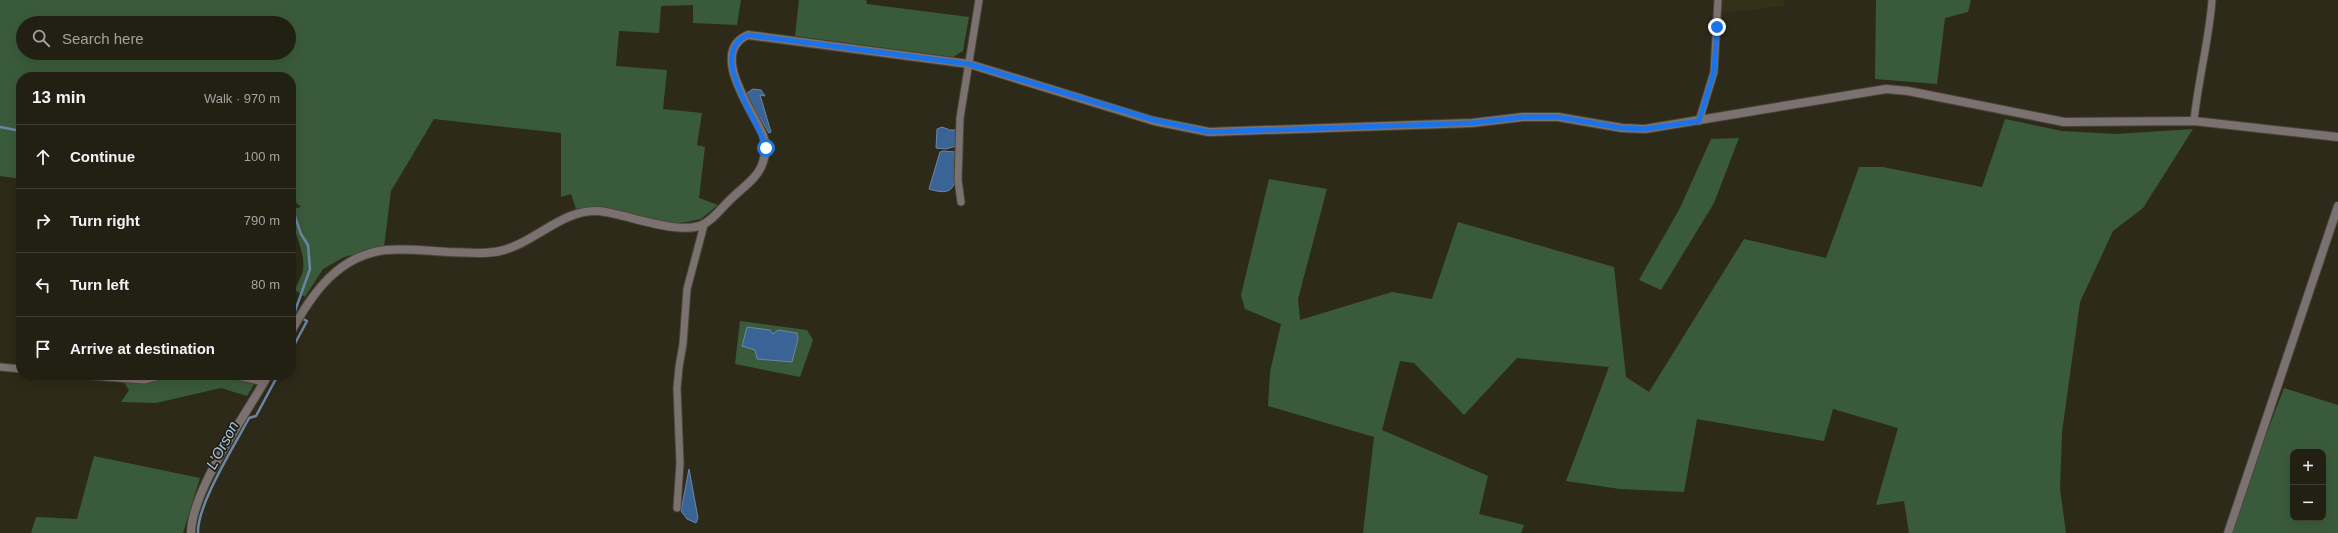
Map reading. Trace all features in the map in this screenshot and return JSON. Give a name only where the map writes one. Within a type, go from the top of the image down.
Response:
[{"type":"street","points":[[961,202],[958,180],[960,118],[979,0]]},
{"type":"street","points":[[1699,121],[1714,72],[1718,0]]},
{"type":"street","points":[[2194,121],[2197,90],[2210,32],[2212,0]]},
{"type":"street","points":[[296,321],[325,281],[352,258],[386,250],[478,253],[500,251],[520,244],[570,216],[585,212],[599,211],[666,226],[685,228],[704,224],[753,178],[763,163],[766,148],[763,136],[741,95],[734,72],[732,55],[740,38],[748,35],[783,38],[969,64],[1154,120],[1209,132],[1472,123],[1523,117],[1558,117],[1622,128],[1645,129],[1886,89],[1908,91],[2064,122],[2194,121],[2338,137]]},
{"type":"street","points":[[2228,533],[2338,206]]},
{"type":"street","points":[[677,508],[680,463],[677,388],[683,344],[687,289],[704,224]]},
{"type":"street","points":[[0,367],[16,369]]},
{"type":"street","points":[[191,533],[192,521],[202,494],[230,439],[265,380]]},
{"type":"shaded area","points":[[1722,0],[1784,0],[1784,6],[1722,13]]},
{"type":"green space","points":[[0,0],[741,0],[737,25],[693,23],[693,5],[661,6],[659,33],[619,31],[616,66],[667,70],[663,109],[702,113],[697,145],[705,147],[699,198],[718,205],[701,219],[675,224],[599,209],[576,209],[571,194],[561,197],[561,133],[434,119],[391,191],[384,247],[344,257],[323,269],[305,297],[296,291],[303,270],[303,262],[301,247],[296,233],[296,208],[301,207],[296,202],[296,72],[16,72],[16,178],[0,176]]},
{"type":"green space","points":[[799,0],[866,0],[867,4],[969,17],[963,51],[953,57],[795,36]]},
{"type":"green space","points":[[1876,0],[1971,0],[1968,12],[1945,18],[1937,84],[1875,79]]},
{"type":"green space","points":[[2005,119],[2062,131],[2116,134],[2193,129],[2143,208],[2113,231],[2080,302],[2062,432],[2060,489],[2066,533],[1909,533],[1904,501],[1876,505],[1898,428],[1833,409],[1824,441],[1697,419],[1684,492],[1620,489],[1566,481],[1609,367],[1517,358],[1464,415],[1414,363],[1400,361],[1382,430],[1488,476],[1479,514],[1524,525],[1521,533],[1363,533],[1374,437],[1268,406],[1270,372],[1281,324],[1245,309],[1241,295],[1269,179],[1327,189],[1298,299],[1300,320],[1392,292],[1432,299],[1458,222],[1614,267],[1626,377],[1649,392],[1744,239],[1826,258],[1859,167],[1883,167],[1982,187]]},
{"type":"green space","points":[[1739,138],[1714,203],[1661,290],[1639,280],[1680,208],[1711,139]]},
{"type":"green space","points":[[740,321],[807,330],[813,340],[800,377],[735,364]]},
{"type":"green space","points":[[122,380],[257,380],[247,396],[221,388],[156,403],[121,402],[129,390]]},
{"type":"green space","points":[[2284,388],[2338,405],[2338,533],[2233,533],[2250,477]]},
{"type":"green space","points":[[94,456],[200,478],[183,533],[31,533],[36,517],[77,519]]},
{"type":"water","points":[[753,89],[761,90],[765,96],[760,95],[771,132],[769,133],[749,99],[747,93]]},
{"type":"water","points":[[942,127],[950,130],[958,130],[956,146],[946,149],[936,148],[937,129]]},
{"type":"water","points":[[940,152],[956,152],[955,177],[952,188],[947,191],[940,192],[929,189]]},
{"type":"water","points":[[747,327],[770,330],[773,334],[778,330],[797,333],[798,339],[792,362],[757,359],[755,350],[742,346]]},
{"type":"water","points":[[689,469],[698,518],[696,523],[687,519],[681,511]]},
{"type":"waterway","name":"L’Orson","points":[[0,127],[16,130]]},
{"type":"waterway","name":"L’Orson","points":[[296,220],[301,234],[308,245],[310,269],[296,308]]},
{"type":"waterway","name":"L’Orson","points":[[296,315],[307,321],[296,342]]},
{"type":"waterway","name":"L’Orson","points":[[198,533],[199,521],[210,491],[218,475],[249,418],[256,416],[275,380]]},
{"type":"route","points":[[766,148],[763,136],[741,95],[734,72],[732,55],[740,38],[748,35],[783,38],[969,64],[1154,120],[1209,132],[1472,123],[1523,117],[1558,117],[1622,128],[1645,129],[1699,121],[1714,72],[1717,27]]}]
